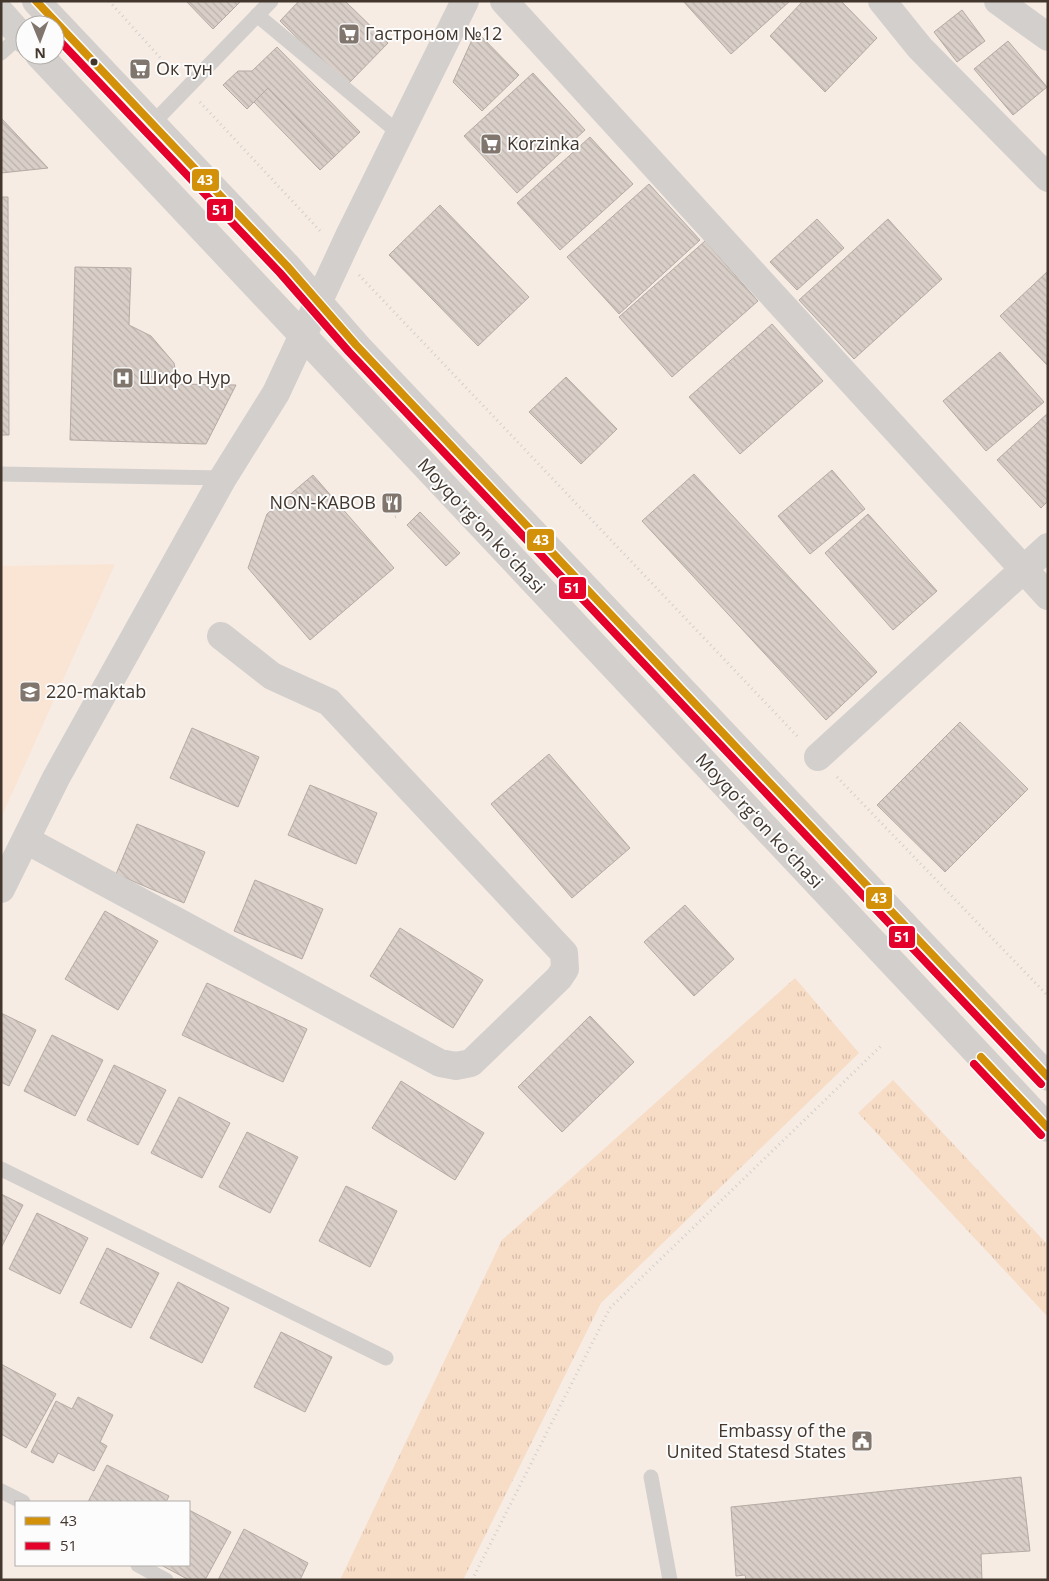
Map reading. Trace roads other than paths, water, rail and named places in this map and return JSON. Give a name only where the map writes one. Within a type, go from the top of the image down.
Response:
[{"type":"street","name":"Moyqoʻrgʻon koʻchasi","points":[[36,1],[1048,1077]]},
{"type":"street","points":[[1,889],[56,778],[223,478],[276,393],[341,254],[465,1]]},
{"type":"street","points":[[504,1],[1048,596]]},
{"type":"street","points":[[882,1],[920,48],[1048,178]]},
{"type":"street","points":[[998,1],[1048,37]]},
{"type":"street","points":[[1,13],[15,40]]},
{"type":"street","name":"Moyqoʻrgʻon koʻchasi","points":[[48,65],[1048,1128]]},
{"type":"street","points":[[818,758],[1048,547]]},
{"type":"street","points":[[26,840],[440,1063],[456,1066],[470,1063],[559,978],[565,969],[564,953],[329,702],[272,676],[221,636]]},
{"type":"lane","points":[[152,124],[271,1]]},
{"type":"lane","points":[[257,16],[400,134]]},
{"type":"lane","points":[[1,474],[223,478]]},
{"type":"lane","points":[[1,1169],[386,1358]]},
{"type":"lane","points":[[651,1477],[670,1580]]},
{"type":"lane","points":[[1,1491],[20,1501]]},
{"type":"lane","points":[[140,1566],[166,1580]]},
{"type":"place","name":"Гастроном №12","points":[[349,34]]},
{"type":"place","name":"Ок тун","points":[[140,69]]},
{"type":"place","name":"Korzinka","points":[[491,144]]},
{"type":"place","name":"Шифо Нур","points":[[123,378]]},
{"type":"place","name":"NON-KABOB","points":[[392,503]]},
{"type":"place","name":"220-maktab","points":[[30,692]]},
{"type":"place","name":"Embassy of the United Statesd States","points":[[862,1441]]}]
